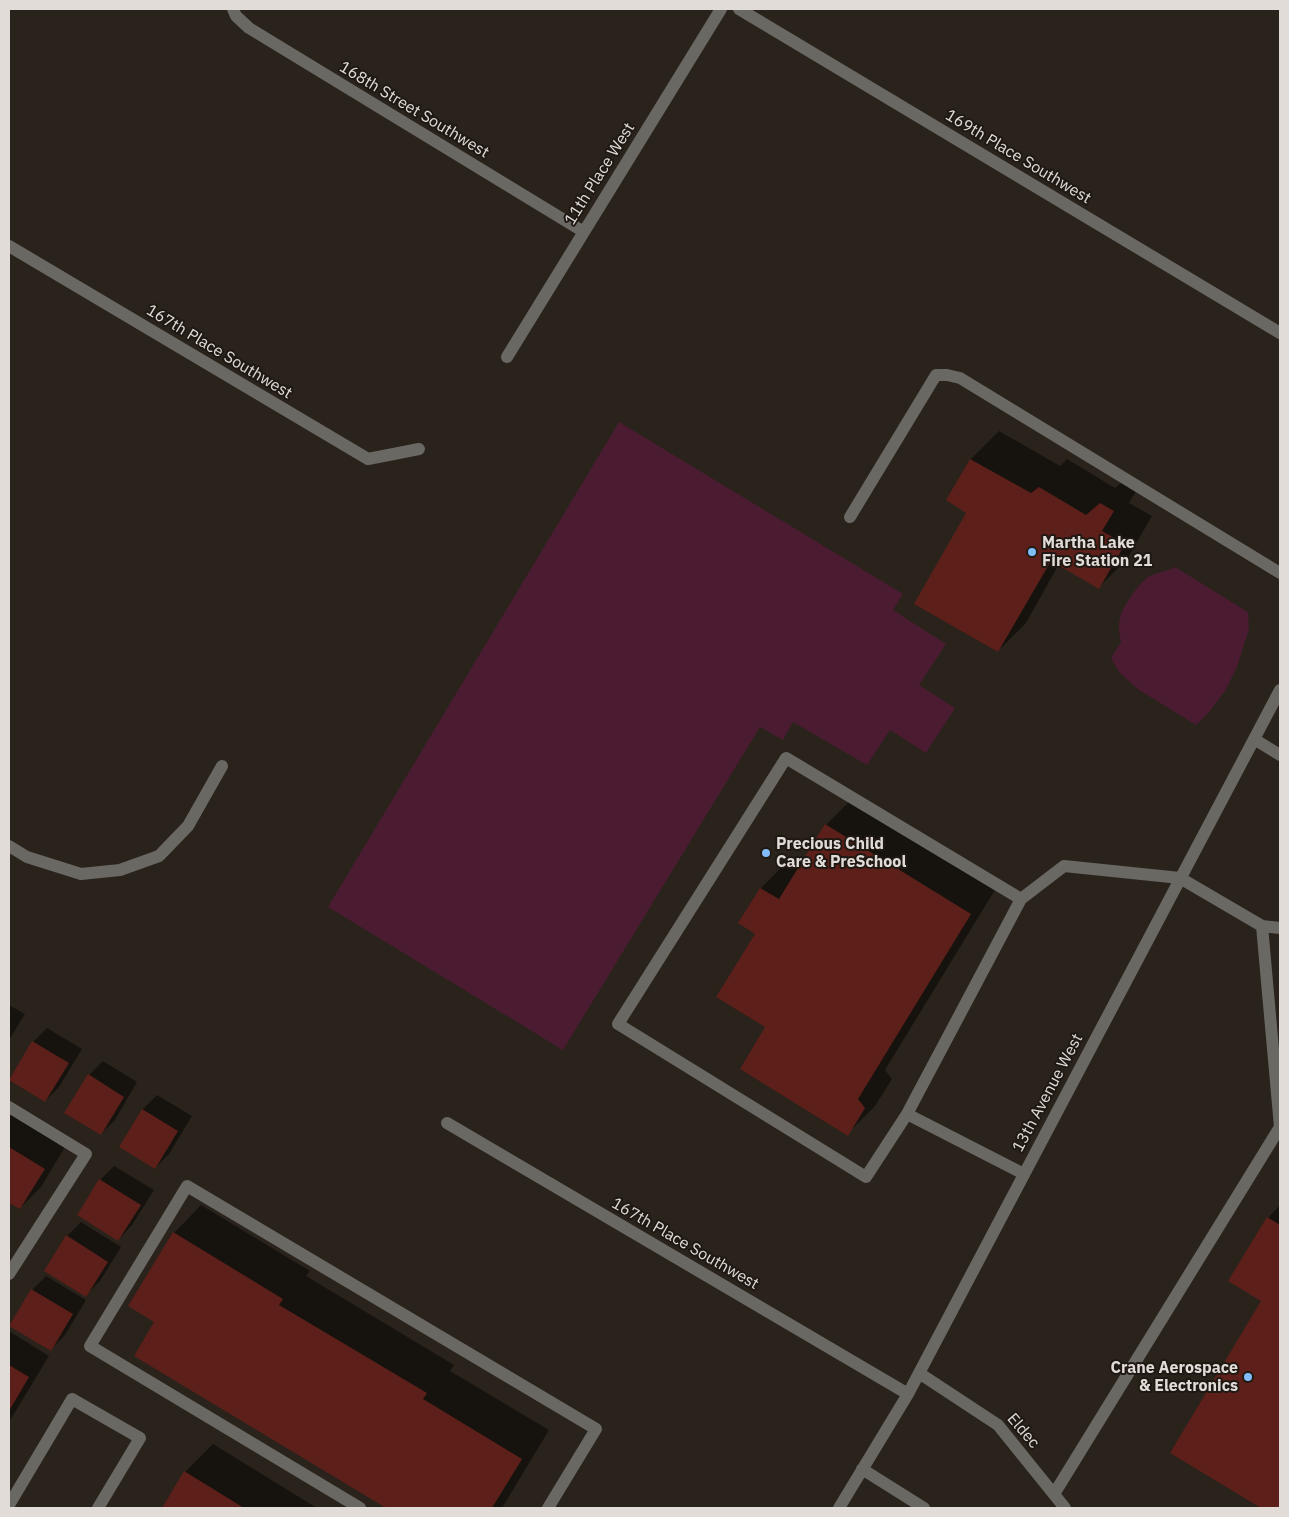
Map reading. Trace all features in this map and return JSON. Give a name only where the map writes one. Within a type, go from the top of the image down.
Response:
[{"type":"street","name":"168th Street Southwest","points":[[233,9],[236,16],[249,28],[584,232]]},
{"type":"street","name":"11th Place West","points":[[507,357],[721,9]]},
{"type":"street","name":"169th Place Southwest","points":[[739,9],[1280,333]]},
{"type":"street","name":"167th Place Southwest","points":[[9,246],[368,459],[419,449]]},
{"type":"street","points":[[850,517],[936,375],[947,375],[960,378],[1280,573]]},
{"type":"street","name":"13th Avenue West","points":[[839,1508],[908,1394],[1280,690]]},
{"type":"street","points":[[1254,739],[1280,755]]},
{"type":"street","points":[[1021,899],[786,758],[618,1024],[866,1177],[907,1114],[1021,899],[1064,866],[1180,878],[1262,926],[1280,928]]},
{"type":"street","points":[[9,846],[27,857],[81,874],[120,870],[159,856],[188,826],[222,766]]},
{"type":"street","points":[[1054,1494],[1280,1127],[1262,926]]},
{"type":"street","points":[[9,1107],[86,1154],[9,1274]]},
{"type":"street","points":[[907,1114],[1024,1174]]},
{"type":"street","name":"167th Place Southwest","points":[[447,1123],[908,1394]]},
{"type":"street","points":[[360,1508],[90,1346],[187,1186],[596,1429],[548,1508]]},
{"type":"street","name":"Eldec","points":[[919,1373],[998,1424],[1065,1508]]},
{"type":"street","points":[[9,1504],[72,1399],[140,1438],[98,1508]]},
{"type":"street","points":[[862,1469],[924,1508]]},
{"type":"shaded area","points":[[619,422],[903,594],[893,610],[946,644],[919,685],[955,708],[926,753],[890,730],[867,765],[793,722],[783,740],[760,727],[563,1050],[328,907]]},
{"type":"shaded area","points":[[1175,567],[1248,612],[1249,629],[1237,667],[1225,691],[1196,725],[1139,690],[1119,672],[1111,658],[1121,642],[1119,621],[1124,607],[1133,594],[1148,577]]},
{"type":"building","name":"Martha Lake Fire Station 21","points":[[970,459],[1031,493],[1039,487],[1086,515],[1100,503],[1114,511],[1102,531],[1125,544],[1099,589],[1051,561],[998,652],[914,604],[966,513],[946,500]]},
{"type":"building","points":[[825,824],[971,914],[858,1099],[865,1108],[848,1136],[740,1069],[765,1027],[716,997],[755,934],[738,923],[760,888],[779,899]]},
{"type":"building","points":[[32,1041],[69,1063],[45,1102],[9,1080]]},
{"type":"building","points":[[88,1074],[124,1097],[101,1135],[64,1113]]},
{"type":"building","points":[[142,1109],[178,1131],[155,1169],[119,1147]]},
{"type":"building","points":[[9,1147],[45,1169],[20,1209],[9,1203]]},
{"type":"building","points":[[99,1179],[141,1205],[118,1241],[77,1215]]},
{"type":"building","name":"Crane Aerospace & Electronics","points":[[1267,1217],[1280,1225],[1280,1508],[1261,1508],[1170,1453],[1261,1301],[1228,1281]]},
{"type":"building","points":[[173,1232],[283,1299],[279,1305],[427,1393],[423,1399],[522,1459],[492,1508],[386,1508],[134,1356],[154,1322],[128,1306]]},
{"type":"building","points":[[66,1235],[108,1262],[86,1297],[44,1271]]},
{"type":"building","points":[[31,1289],[73,1314],[51,1351],[9,1326]]},
{"type":"building","points":[[9,1365],[29,1377],[9,1411]]},
{"type":"building","points":[[184,1471],[244,1508],[162,1508]]},
{"type":"place","name":"Martha Lake Fire Station 21","points":[[1032,552]]},
{"type":"place","name":"Precious Child Care & PreSchool","points":[[766,853]]},
{"type":"place","name":"Crane Aerospace & Electronics","points":[[1248,1377]]}]
